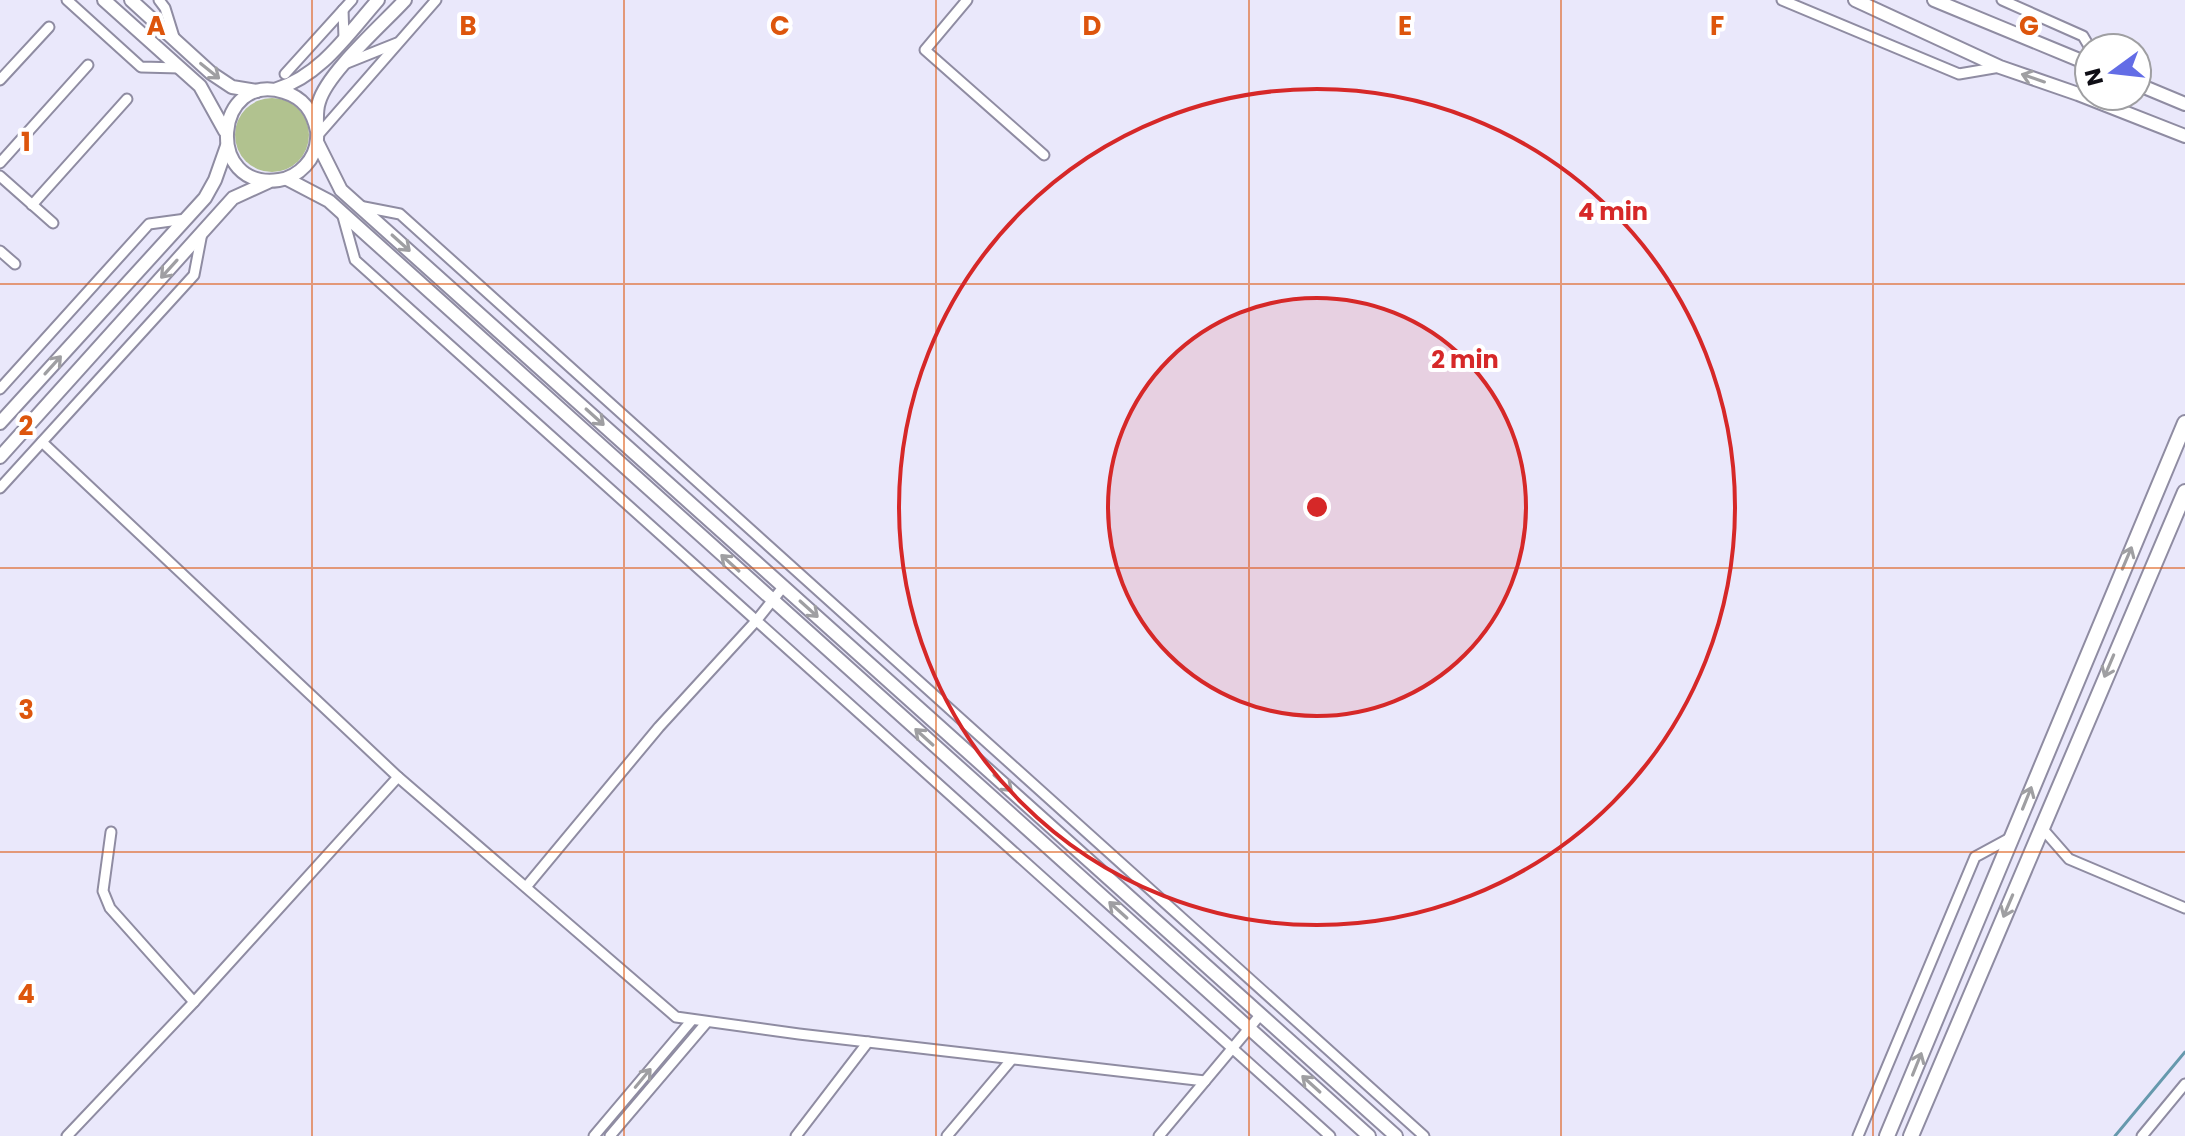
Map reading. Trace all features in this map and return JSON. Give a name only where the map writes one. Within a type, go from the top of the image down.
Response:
[{"type":"main road","points":[[1887,1136],[2185,423]]},
{"type":"main road","points":[[1911,1136],[2185,492]]},
{"type":"street","points":[[67,0],[141,67],[180,68]]},
{"type":"street","points":[[104,0],[200,86],[225,131],[227,146],[237,166],[256,179],[268,182]]},
{"type":"street","points":[[131,0],[211,73],[232,87],[257,91],[277,89],[311,74],[378,0]]},
{"type":"street","points":[[159,0],[165,8],[175,41]]},
{"type":"street","points":[[285,74],[352,0]]},
{"type":"street","points":[[0,457],[233,198],[268,182],[287,179],[302,170],[314,153],[318,103],[328,84],[405,0]]},
{"type":"street","points":[[317,136],[436,0]]},
{"type":"street","points":[[967,0],[925,50],[1044,155]]},
{"type":"street","points":[[1782,0],[1959,74],[2000,67]]},
{"type":"street","points":[[1855,0],[2000,67],[2185,136]]},
{"type":"street","points":[[1934,0],[2073,57]]},
{"type":"street","points":[[2002,0],[2074,32]]},
{"type":"street","points":[[343,9],[344,38]]},
{"type":"street","points":[[0,80],[49,27]]},
{"type":"street","points":[[345,64],[400,42]]},
{"type":"street","points":[[0,163],[88,65]]},
{"type":"street","points":[[277,89],[293,94],[308,106],[317,136],[341,190],[1396,1136]]},
{"type":"street","points":[[225,131],[237,104],[257,91]]},
{"type":"street","points":[[2153,91],[2185,104]]},
{"type":"street","points":[[32,205],[127,99]]},
{"type":"street","points":[[0,423],[205,198],[227,146]]},
{"type":"street","points":[[0,176],[53,223]]},
{"type":"street","points":[[287,179],[329,201],[1369,1136]]},
{"type":"street","points":[[359,206],[400,214],[1424,1136]]},
{"type":"street","points":[[342,213],[355,260],[1330,1136]]},
{"type":"street","points":[[0,389],[149,224],[186,219]]},
{"type":"street","points":[[0,488],[194,275],[202,233]]},
{"type":"street","points":[[0,251],[15,264]]},
{"type":"street","points":[[42,442],[398,777],[676,1017],[1205,1081]]},
{"type":"street","points":[[526,887],[659,727],[784,586]]},
{"type":"street","points":[[67,1136],[194,1002],[398,777]]},
{"type":"street","points":[[2041,827],[2069,859],[2185,908]]},
{"type":"street","points":[[111,832],[103,891],[110,908],[194,1002]]},
{"type":"street","points":[[1858,1136],[1975,857],[2010,838]]},
{"type":"street","points":[[1159,1136],[1261,1014]]},
{"type":"street","points":[[594,1136],[692,1020]]},
{"type":"street","points":[[610,1136],[707,1022]]},
{"type":"street","points":[[796,1136],[868,1042]]},
{"type":"street","points":[[947,1136],[1012,1059]]},
{"type":"street","points":[[2142,1136],[2185,1084]]},
{"type":"green space","points":[[272,98],[293,104],[303,114],[309,135],[303,156],[293,166],[272,172],[251,166],[241,156],[235,135],[241,114],[251,104]]},
{"type":"waterway","points":[[2115,1136],[2185,1052]]}]
